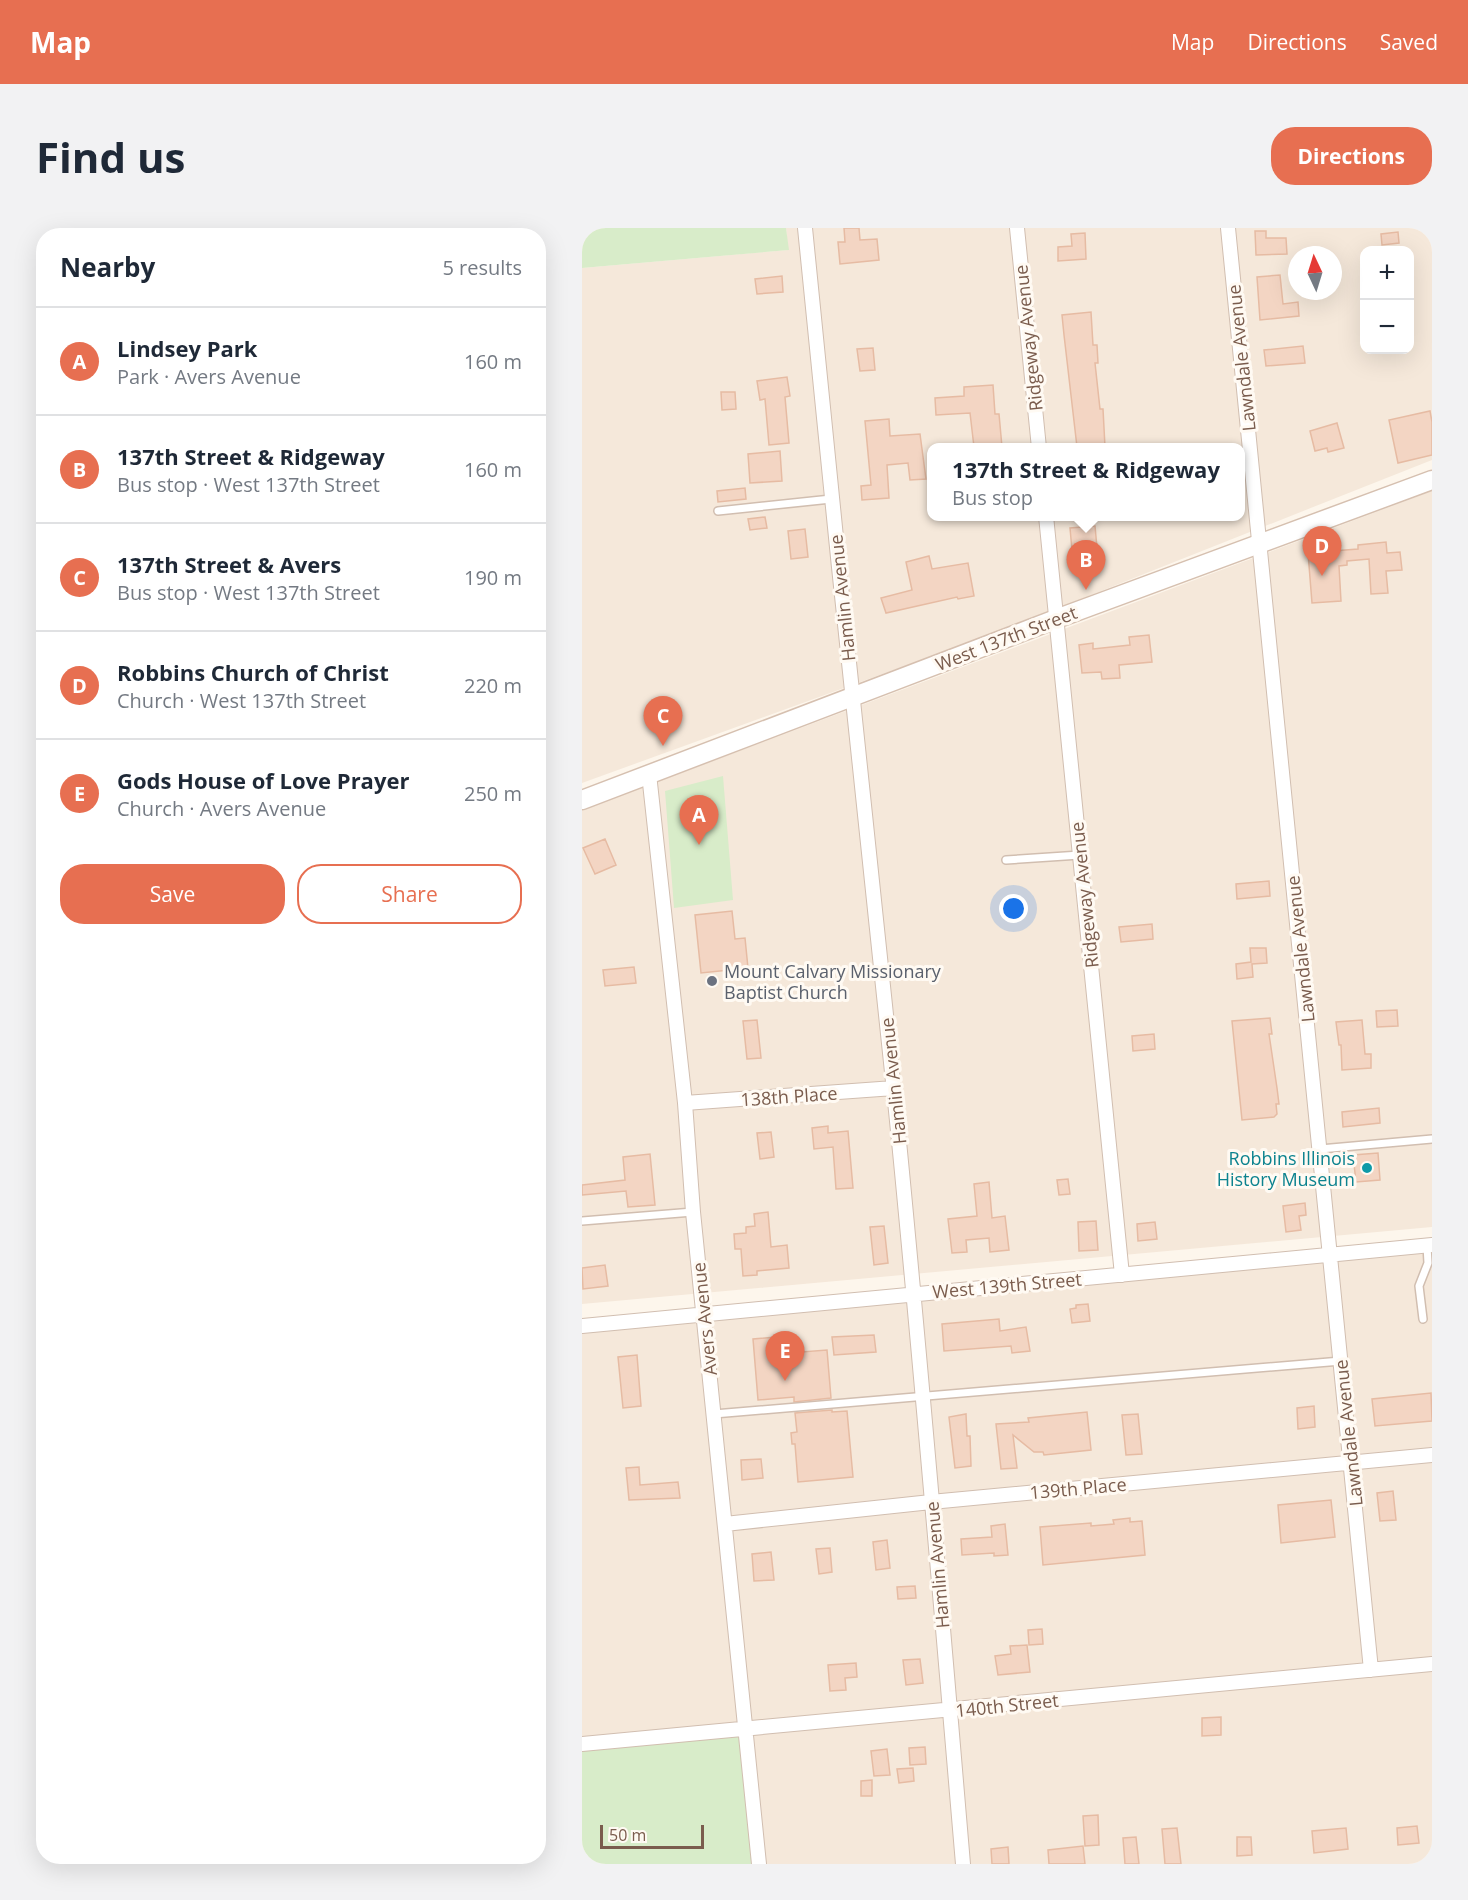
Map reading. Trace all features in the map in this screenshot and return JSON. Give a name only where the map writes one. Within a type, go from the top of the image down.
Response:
[{"type":"main road","name":"West 137th Street","points":[[582,800],[1056,619],[1432,480]]},
{"type":"street","name":"Hamlin Avenue","points":[[805,228],[914,1294],[963,1864]]},
{"type":"street","name":"Ridgeway Avenue","points":[[1017,228],[1039,443]]},
{"type":"street","name":"Lawndale Avenue","points":[[1228,228],[1371,1670]]},
{"type":"street","name":"Ridgeway Avenue","points":[[1046,521],[1122,1275]]},
{"type":"street","name":"Avers Avenue","points":[[649,774],[685,1102],[693,1212],[759,1864]]},
{"type":"street","name":"138th Place","points":[[685,1102],[894,1088]]},
{"type":"street","name":"West 139th Street","points":[[582,1326],[1430,1245]]},
{"type":"street","name":"139th Place","points":[[725,1524],[931,1502],[1432,1455]]},
{"type":"street","name":"140th Street","points":[[582,1744],[1432,1664]]},
{"type":"lane","points":[[718,511],[831,499]]},
{"type":"lane","points":[[1006,860],[1080,855]]},
{"type":"lane","points":[[1320,1149],[1432,1139]]},
{"type":"lane","points":[[582,1221],[693,1212]]},
{"type":"lane","points":[[1423,1320],[1419,1286],[1428,1263],[1430,1245]]},
{"type":"lane","points":[[714,1414],[1341,1361]]},
{"type":"shaded area","points":[[786,228],[1432,228],[1432,460],[990,635],[582,783],[582,268],[788,250]]},
{"type":"shaded area","points":[[1432,491],[1432,1227],[582,1304],[582,810]]},
{"type":"shaded area","points":[[1432,1245],[1432,1864],[759,1864],[582,1744],[582,1326]]},
{"type":"green space","points":[[582,228],[786,228],[789,250],[582,268]]},
{"type":"green space","points":[[723,776],[733,900],[674,908],[665,791]]},
{"type":"green space","points":[[746,1729],[759,1864],[582,1864],[582,1744]]},
{"type":"building","points":[[844,228],[859,228],[860,240],[877,239],[879,260],[840,264],[838,242],[845,242]]},
{"type":"building","points":[[1255,231],[1266,231],[1266,238],[1286,238],[1287,254],[1256,255]]},
{"type":"building","points":[[1398,232],[1399,243],[1382,245],[1381,234]]},
{"type":"building","points":[[1085,233],[1086,259],[1058,261],[1058,247],[1072,246],[1071,234]]},
{"type":"building","points":[[1280,275],[1283,304],[1298,302],[1299,316],[1260,320],[1257,277]]},
{"type":"building","points":[[782,276],[783,292],[757,294],[755,279]]},
{"type":"building","points":[[1091,312],[1093,345],[1097,345],[1098,363],[1095,363],[1100,409],[1103,409],[1105,443],[1077,443],[1062,315]]},
{"type":"building","points":[[1303,346],[1305,363],[1266,366],[1264,350]]},
{"type":"building","points":[[873,348],[875,370],[860,371],[857,349]]},
{"type":"building","points":[[787,377],[790,396],[785,397],[789,443],[769,445],[765,399],[760,400],[757,381]]},
{"type":"building","points":[[993,385],[995,414],[999,414],[1002,443],[974,443],[970,413],[936,415],[935,398],[964,396],[964,387]]},
{"type":"building","points":[[721,392],[735,392],[736,409],[722,410]]},
{"type":"building","points":[[1430,411],[1432,455],[1398,463],[1389,420]]},
{"type":"building","points":[[889,419],[890,436],[920,434],[926,479],[910,480],[908,463],[887,465],[889,498],[862,500],[861,486],[871,485],[865,421]]},
{"type":"building","points":[[1337,423],[1344,448],[1328,452],[1327,448],[1315,451],[1310,431]]},
{"type":"building","points":[[780,451],[782,481],[750,483],[748,454]]},
{"type":"building","points":[[745,488],[746,499],[718,502],[717,491]]},
{"type":"building","points":[[765,517],[767,528],[750,530],[748,519]]},
{"type":"building","points":[[1095,526],[1098,559],[1073,561],[1070,528]]},
{"type":"building","points":[[805,529],[808,557],[791,559],[788,531]]},
{"type":"building","points":[[1386,542],[1387,553],[1400,552],[1402,570],[1386,571],[1388,593],[1371,594],[1369,559],[1347,561],[1347,565],[1339,566],[1341,601],[1312,603],[1308,553],[1358,549],[1358,545]]},
{"type":"building","points":[[929,556],[932,569],[968,563],[974,596],[958,599],[957,597],[886,613],[881,598],[912,590],[906,562]]},
{"type":"building","points":[[1149,635],[1152,662],[1119,665],[1120,678],[1102,679],[1101,672],[1082,673],[1079,645],[1093,643],[1093,649],[1130,645],[1129,637]]},
{"type":"building","points":[[605,839],[616,865],[595,874],[583,848]]},
{"type":"building","points":[[1269,881],[1270,896],[1237,899],[1236,884]]},
{"type":"building","points":[[732,911],[735,939],[745,938],[748,968],[701,973],[695,915]]},
{"type":"building","points":[[1152,924],[1153,939],[1121,942],[1119,927]]},
{"type":"building","points":[[1250,948],[1266,948],[1267,963],[1252,964],[1253,977],[1237,979],[1236,964],[1251,962]]},
{"type":"building","points":[[634,967],[636,983],[605,986],[603,970]]},
{"type":"building","points":[[1397,1010],[1398,1026],[1377,1027],[1376,1011]]},
{"type":"building","points":[[1270,1018],[1272,1034],[1269,1034],[1279,1104],[1276,1104],[1277,1114],[1274,1117],[1242,1120],[1232,1021]]},
{"type":"building","points":[[757,1020],[761,1058],[747,1059],[743,1021]]},
{"type":"building","points":[[1362,1020],[1365,1054],[1371,1054],[1371,1068],[1342,1070],[1341,1045],[1339,1045],[1336,1022]]},
{"type":"building","points":[[1154,1034],[1155,1049],[1133,1051],[1132,1036]]},
{"type":"building","points":[[1379,1108],[1380,1123],[1343,1127],[1342,1112]]},
{"type":"building","points":[[828,1126],[828,1133],[848,1131],[853,1188],[836,1189],[833,1147],[814,1149],[812,1128]]},
{"type":"building","points":[[771,1132],[774,1157],[760,1159],[757,1133]]},
{"type":"building","name":"Robbins Illinois History Museum","points":[[1378,1153],[1380,1180],[1356,1182],[1353,1155]]},
{"type":"building","points":[[650,1154],[655,1205],[628,1207],[626,1191],[582,1195],[582,1185],[625,1180],[623,1157]]},
{"type":"building","points":[[1068,1179],[1070,1194],[1059,1195],[1057,1180]]},
{"type":"building","points":[[989,1182],[992,1218],[1005,1216],[1009,1250],[990,1252],[989,1238],[966,1240],[967,1252],[952,1253],[948,1219],[977,1216],[974,1184]]},
{"type":"building","points":[[1305,1203],[1306,1215],[1299,1216],[1301,1230],[1286,1232],[1283,1206]]},
{"type":"building","points":[[768,1212],[771,1247],[787,1245],[789,1268],[757,1271],[757,1275],[743,1276],[741,1249],[735,1249],[734,1234],[746,1233],[746,1227],[755,1226],[754,1214]]},
{"type":"building","points":[[1096,1221],[1098,1250],[1079,1251],[1078,1222]]},
{"type":"building","points":[[1155,1222],[1157,1239],[1138,1241],[1137,1224]]},
{"type":"building","points":[[884,1226],[888,1263],[874,1265],[870,1227]]},
{"type":"building","points":[[605,1265],[608,1286],[583,1289],[582,1268]]},
{"type":"building","points":[[1088,1304],[1090,1321],[1072,1323],[1070,1309],[1076,1308],[1076,1305]]},
{"type":"building","points":[[999,1319],[1000,1331],[1026,1327],[1030,1351],[1012,1353],[1011,1346],[944,1351],[942,1324]]},
{"type":"building","points":[[874,1335],[876,1352],[834,1355],[832,1337]]},
{"type":"building","points":[[788,1336],[789,1353],[827,1350],[831,1398],[794,1402],[794,1397],[758,1400],[753,1339]]},
{"type":"building","points":[[637,1355],[641,1406],[623,1408],[618,1357]]},
{"type":"building","points":[[1431,1393],[1432,1421],[1375,1426],[1372,1399]]},
{"type":"building","points":[[1314,1406],[1315,1427],[1298,1429],[1297,1408]]},
{"type":"building","points":[[832,1410],[832,1412],[847,1411],[853,1477],[798,1482],[795,1444],[792,1444],[791,1433],[797,1432],[795,1413]]},
{"type":"building","points":[[1087,1412],[1091,1450],[1044,1455],[1043,1452],[1034,1452],[1013,1435],[1017,1468],[1001,1469],[996,1424],[1029,1422],[1028,1418]]},
{"type":"building","points":[[966,1414],[967,1436],[970,1436],[971,1466],[955,1468],[949,1417]]},
{"type":"building","points":[[1138,1414],[1142,1454],[1126,1455],[1122,1415]]},
{"type":"building","points":[[761,1459],[763,1478],[742,1480],[741,1460]]},
{"type":"building","points":[[639,1467],[640,1485],[678,1482],[680,1498],[629,1500],[626,1468]]},
{"type":"building","points":[[1393,1491],[1396,1520],[1380,1521],[1377,1493]]},
{"type":"building","points":[[1331,1500],[1335,1537],[1281,1543],[1278,1505]]},
{"type":"building","points":[[1130,1518],[1130,1522],[1142,1521],[1145,1555],[1043,1565],[1040,1527],[1091,1523],[1091,1526],[1114,1524],[1113,1520]]},
{"type":"building","points":[[1005,1524],[1008,1555],[994,1556],[994,1553],[962,1555],[961,1539],[992,1537],[991,1526]]},
{"type":"building","points":[[887,1540],[890,1568],[876,1570],[873,1542]]},
{"type":"building","points":[[830,1548],[832,1572],[819,1574],[816,1549]]},
{"type":"building","points":[[771,1552],[774,1580],[754,1581],[752,1554]]},
{"type":"building","points":[[915,1586],[916,1598],[898,1599],[897,1587]]},
{"type":"building","points":[[1042,1629],[1043,1644],[1029,1645],[1028,1630]]},
{"type":"building","points":[[1027,1645],[1030,1672],[998,1675],[995,1656],[1011,1654],[1010,1646]]},
{"type":"building","points":[[920,1659],[923,1683],[906,1685],[903,1660]]},
{"type":"building","points":[[856,1663],[857,1677],[845,1678],[846,1690],[830,1691],[828,1665]]},
{"type":"building","points":[[1221,1717],[1221,1735],[1202,1736],[1202,1718]]},
{"type":"building","points":[[925,1747],[926,1764],[910,1765],[909,1748]]},
{"type":"building","points":[[887,1749],[890,1775],[874,1776],[871,1751]]},
{"type":"building","points":[[913,1768],[914,1781],[899,1783],[897,1769]]},
{"type":"building","points":[[872,1780],[872,1796],[861,1796],[861,1781]]},
{"type":"building","points":[[1098,1815],[1099,1845],[1085,1846],[1083,1816]]},
{"type":"building","points":[[1417,1826],[1419,1843],[1398,1845],[1397,1828]]},
{"type":"building","points":[[1177,1828],[1181,1864],[1165,1864],[1162,1829]]},
{"type":"building","points":[[1346,1828],[1348,1849],[1314,1853],[1312,1831]]},
{"type":"building","points":[[1136,1837],[1139,1864],[1125,1864],[1123,1838]]},
{"type":"building","points":[[1237,1837],[1251,1837],[1252,1855],[1237,1856]]},
{"type":"building","points":[[1083,1846],[1085,1864],[1049,1864],[1048,1850]]},
{"type":"building","points":[[1008,1847],[1009,1864],[992,1864],[991,1849]]},
{"type":"place","name":"Robbins Church of Christ","points":[[1322,576]]},
{"type":"place","name":"137th Street & Ridgeway","points":[[1086,590]]},
{"type":"place","name":"137th Street & Avers","points":[[663,746]]},
{"type":"place","name":"Lindsey Park","points":[[699,845]]},
{"type":"place","name":"Mount Calvary Missionary Baptist Church","points":[[712,981]]},
{"type":"place","name":"Robbins Illinois History Museum","points":[[1367,1168]]},
{"type":"place","name":"Gods House of Love Prayer","points":[[785,1381]]}]
